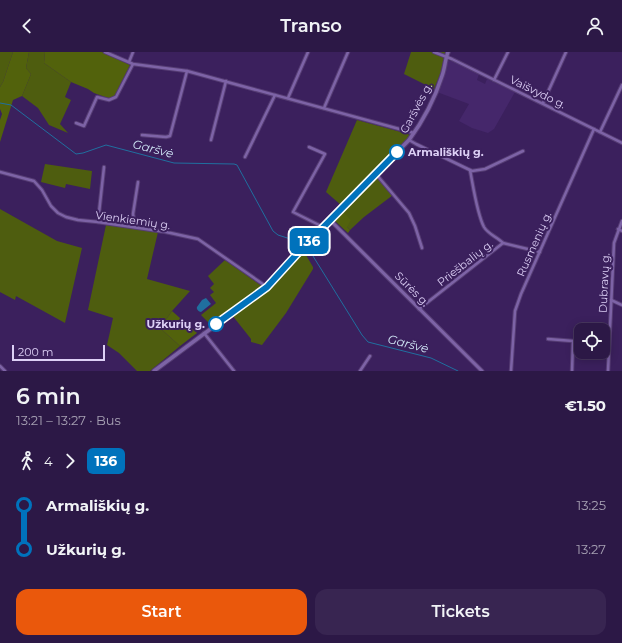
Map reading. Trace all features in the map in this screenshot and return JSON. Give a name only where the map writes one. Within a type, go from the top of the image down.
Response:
[{"type":"main road","name":"Garšvės g.","points":[[154,371],[267,287],[323,227],[409,140],[437,90],[448,52]]},
{"type":"street","points":[[105,52],[133,64],[187,71],[414,133]]},
{"type":"street","points":[[129,62],[133,52]]},
{"type":"street","points":[[288,98],[308,52]]},
{"type":"street","points":[[324,108],[348,52]]},
{"type":"street","name":"Vaišvydo g.","points":[[434,52],[622,143]]},
{"type":"street","points":[[494,80],[508,52]]},
{"type":"street","points":[[544,104],[566,52]]},
{"type":"street","points":[[76,123],[84,126],[97,97],[109,100],[116,97],[133,64]]},
{"type":"street","points":[[142,135],[170,136],[187,71]]},
{"type":"street","points":[[211,140],[226,81]]},
{"type":"street","points":[[600,132],[622,85]]},
{"type":"street","points":[[245,156],[275,95]]},
{"type":"street","name":"Rusmenių g.","points":[[510,371],[516,311],[521,294],[594,129]]},
{"type":"street","points":[[409,140],[470,170],[481,170],[523,151]]},
{"type":"street","points":[[309,147],[325,154],[293,212],[323,227]]},
{"type":"street","points":[[98,222],[104,167]]},
{"type":"street","points":[[470,170],[476,202],[484,227],[487,231],[499,238],[503,243],[540,252]]},
{"type":"street","name":"Vienkiemių g.","points":[[0,172],[34,181],[42,190],[51,206],[66,217],[78,220],[135,227],[189,236],[198,239],[267,287]]},
{"type":"street","points":[[376,174],[409,213],[422,248]]},
{"type":"street","points":[[135,227],[133,214],[138,182]]},
{"type":"street","name":"Sūrės g.","points":[[330,220],[482,371]]},
{"type":"street","name":"Dubravų g.","points":[[608,371],[614,243],[622,221]]},
{"type":"street","points":[[618,229],[622,231]]},
{"type":"street","name":"Priešbalių g.","points":[[419,309],[503,243]]},
{"type":"street","points":[[611,300],[622,305]]},
{"type":"street","points":[[204,333],[234,371]]},
{"type":"street","points":[[548,339],[573,341],[572,371]]},
{"type":"street","points":[[360,371],[370,356]]},
{"type":"street","points":[[0,366],[5,371]]},
{"type":"shaded area","points":[[448,61],[453,61],[479,74],[477,80],[485,84],[487,79],[515,92],[494,129],[488,133],[472,128],[459,121],[469,104],[437,92]]},
{"type":"green space","points":[[0,52],[13,52],[0,87]]},
{"type":"green space","points":[[13,52],[29,52],[26,68],[31,74],[22,96],[13,100],[0,142],[0,120],[2,114],[0,109],[0,87]]},
{"type":"green space","points":[[29,52],[45,52],[44,63],[71,82],[65,97],[71,100],[60,124],[68,133],[49,125],[38,108],[22,96],[31,74],[26,68]]},
{"type":"green space","points":[[45,52],[102,52],[130,65],[114,97],[111,99],[71,82],[44,63]]},
{"type":"green space","points":[[411,52],[445,52],[441,72],[434,89],[404,74]]},
{"type":"green space","points":[[357,120],[408,134],[410,136],[341,205],[326,192]]},
{"type":"green space","points":[[45,164],[92,171],[90,189],[66,184],[65,188],[41,182]]},
{"type":"green space","points":[[376,176],[393,195],[364,217],[350,230],[347,227],[342,211]]},
{"type":"green space","points":[[0,209],[57,241],[82,248],[65,323],[16,296],[15,300],[0,292]]},
{"type":"green space","points":[[342,211],[351,220],[347,227],[350,230],[348,233],[335,221],[335,218]]},
{"type":"green space","points":[[106,225],[158,232],[147,279],[190,291],[172,311],[160,328],[180,346],[150,371],[137,371],[119,353],[107,345],[113,318],[88,310]]},
{"type":"green space","points":[[303,250],[313,269],[286,313],[262,345],[251,342],[251,339],[232,315],[263,293],[275,282]]},
{"type":"green space","points":[[225,260],[263,287],[210,324],[201,315],[216,303],[210,295],[214,292],[210,288],[214,284],[208,276]]},
{"type":"green space","points":[[172,311],[197,333],[180,346],[160,328]]},
{"type":"water","points":[[206,298],[211,304],[199,312],[197,307],[202,300]]},
{"type":"waterway","name":"Garšvė","points":[[0,103],[11,105],[76,154],[106,145],[174,163],[237,165],[273,231],[278,235],[303,243]]},
{"type":"waterway","name":"Garšvė","points":[[308,248],[362,335],[368,342],[431,358],[458,371]]},
{"type":"bus line","name":"136","points":[[216,324],[267,287],[297,254],[397,152]]},
{"type":"place","name":"Armališkių g.","points":[[397,152]]},
{"type":"place","name":"Užkurių g.","points":[[216,324]]}]
